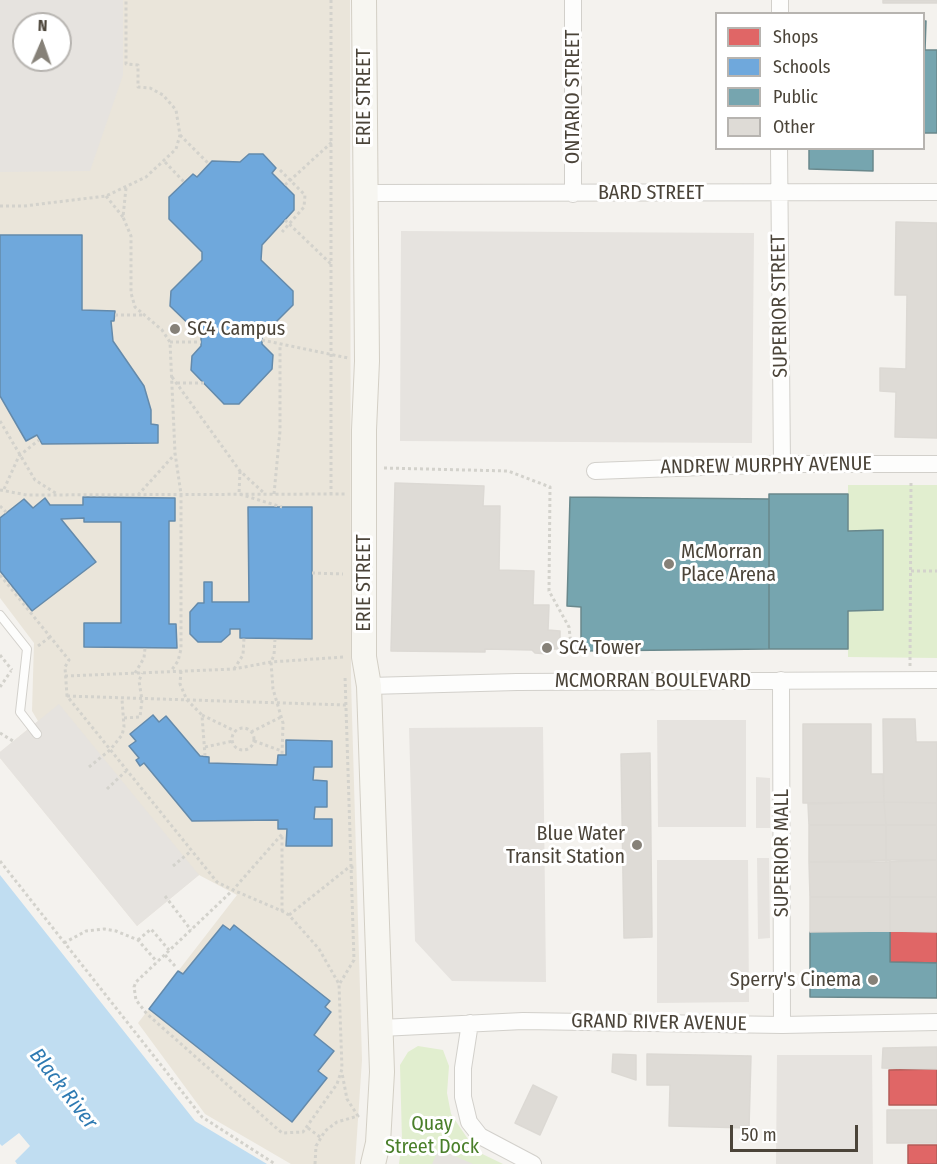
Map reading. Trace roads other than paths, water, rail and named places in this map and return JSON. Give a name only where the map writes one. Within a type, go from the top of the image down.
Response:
[{"type":"street","name":"ERIE STREET","points":[[364,0],[367,361],[353,494],[364,657],[369,686],[364,865],[381,1028],[382,1072],[378,1143],[373,1164]]},
{"type":"street","name":"ONTARIO STREET","points":[[573,0],[573,194]]},
{"type":"street","name":"SUPERIOR STREET","points":[[779,150],[782,464]]},
{"type":"street","name":"BARD STREET","points":[[364,193],[937,192]]},
{"type":"street","name":"ANDREW MURPHY AVENUE","points":[[595,471],[782,464],[937,464]]},
{"type":"street","name":"SUPERIOR MALL","points":[[781,680],[782,1025]]},
{"type":"street","name":"MCMORRAN BOULEVARD","points":[[369,686],[517,682],[937,680]]},
{"type":"street","name":"GRAND RIVER AVENUE","points":[[381,1028],[470,1023],[782,1025],[937,1022]]},
{"type":"street","points":[[470,1023],[463,1068],[463,1097],[469,1122],[480,1137],[533,1164]]},
{"type":"lane","points":[[0,615],[27,649],[20,712],[37,734]]},
{"type":"water","name":"Black River","points":[[0,875],[195,1121],[267,1164],[17,1164],[15,1161],[30,1146],[19,1133],[2,1146],[0,1144]]},
{"type":"place","name":"SC4 Campus","points":[[175,329]]},
{"type":"place","name":"McMorran Place Arena","points":[[669,564]]},
{"type":"place","name":"SC4 Tower","points":[[547,648]]},
{"type":"place","name":"Blue Water Transit Station","points":[[637,845]]},
{"type":"place","name":"Sperry's Cinema","points":[[873,980]]},
{"type":"park label","name":"Quay Street Dock","points":[[432,1136]]}]
